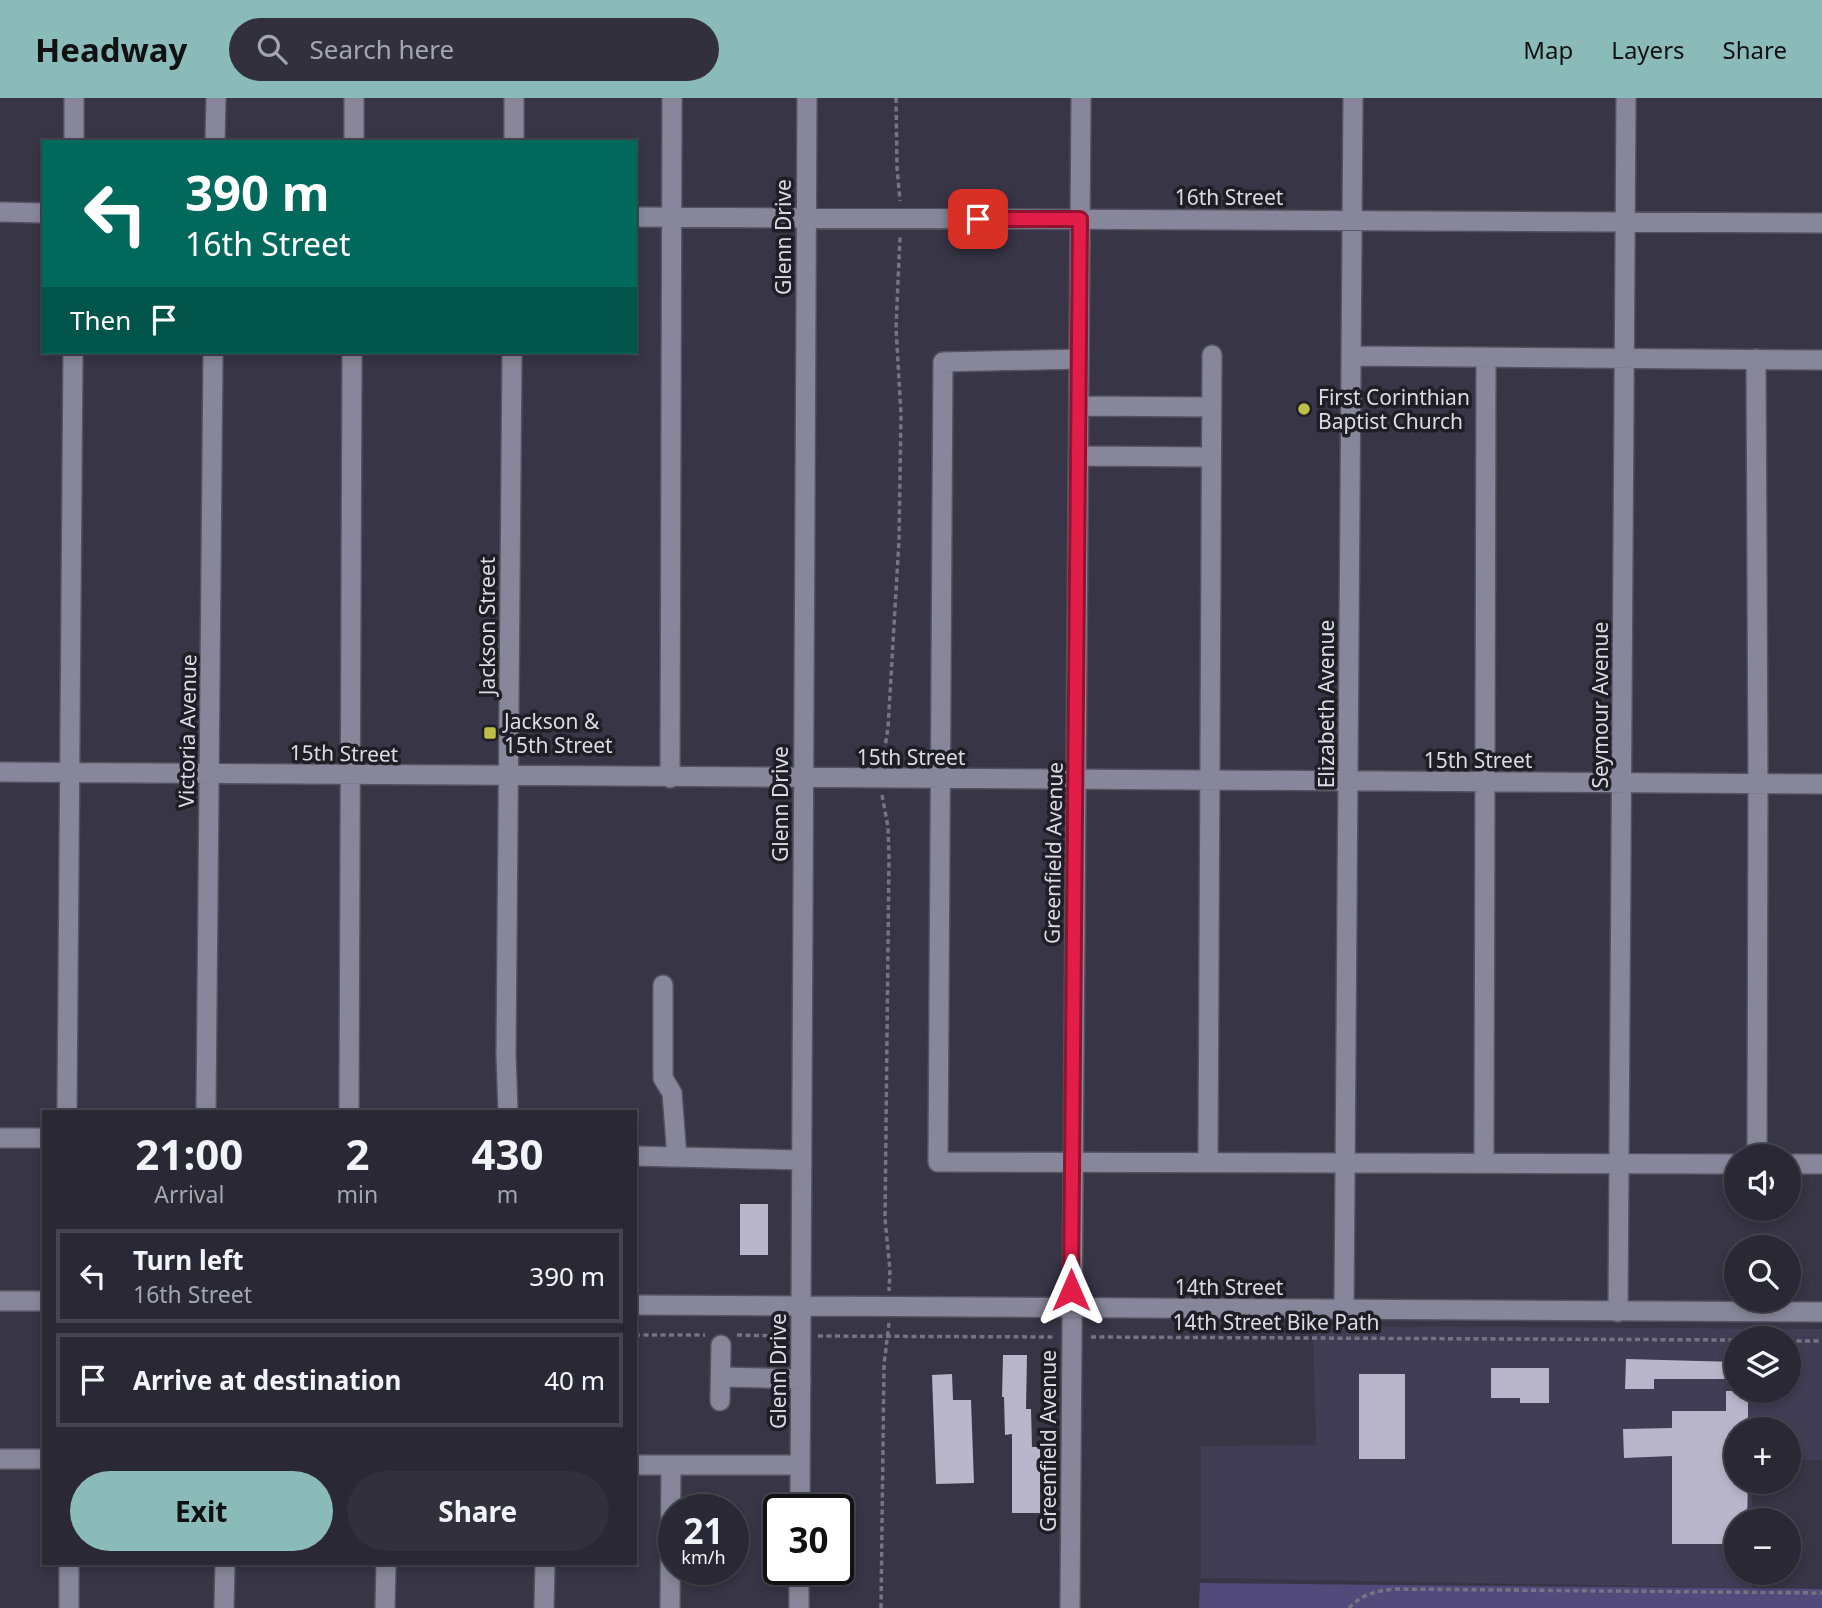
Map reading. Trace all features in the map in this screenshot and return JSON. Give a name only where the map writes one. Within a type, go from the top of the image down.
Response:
[{"type":"street","points":[[74,98],[74,140]]},
{"type":"street","points":[[215,140],[216,98]]},
{"type":"street","points":[[354,98],[354,140]]},
{"type":"street","points":[[514,98],[514,140]]},
{"type":"street","points":[[670,778],[672,98]]},
{"type":"street","name":"Glenn Drive","points":[[800,1494],[807,98]]},
{"type":"street","name":"Greenfield Avenue","points":[[1070,1608],[1081,98]]},
{"type":"street","name":"Elizabeth Avenue","points":[[1344,1310],[1353,98]]},
{"type":"street","name":"Seymour Avenue","points":[[1618,1312],[1626,98]]},
{"type":"street","points":[[0,212],[42,213]]},
{"type":"street","name":"16th Street","points":[[637,217],[1822,223]]},
{"type":"street","points":[[67,1110],[73,354]]},
{"type":"street","name":"Victoria Avenue","points":[[206,1110],[213,354]]},
{"type":"street","points":[[349,1110],[352,354]]},
{"type":"street","name":"Jackson Street","points":[[508,1110],[506,1055],[512,354]]},
{"type":"street","points":[[1208,1163],[1212,355]]},
{"type":"street","points":[[1351,356],[1822,360]]},
{"type":"street","points":[[1485,1163],[1486,357]]},
{"type":"street","points":[[1079,359],[943,362],[938,1162],[1724,1164]]},
{"type":"street","points":[[1756,359],[1759,784],[1757,1144]]},
{"type":"street","points":[[1079,406],[1211,407]]},
{"type":"street","points":[[1079,456],[1211,457]]},
{"type":"street","name":"15th Street","points":[[0,772],[1822,784]]},
{"type":"street","points":[[663,985],[663,1078],[672,1093],[677,1157]]},
{"type":"street","points":[[0,1138],[42,1138]]},
{"type":"street","points":[[637,1156],[800,1160]]},
{"type":"street","points":[[1801,1164],[1822,1164]]},
{"type":"street","points":[[0,1301],[42,1301]]},
{"type":"street","name":"14th Street","points":[[637,1306],[1822,1312]]},
{"type":"street","points":[[720,1401],[721,1345]]},
{"type":"street","points":[[721,1377],[801,1379]]},
{"type":"street","points":[[0,1459],[42,1459]]},
{"type":"street","points":[[637,1465],[800,1465]]},
{"type":"street","points":[[670,1608],[671,1465]]},
{"type":"street","points":[[68,1608],[69,1565]]},
{"type":"street","points":[[224,1608],[225,1565]]},
{"type":"street","points":[[385,1608],[386,1565]]},
{"type":"street","points":[[544,1608],[545,1565]]},
{"type":"street","points":[[799,1585],[799,1608]]},
{"type":"path","points":[[896,98],[900,193]]},
{"type":"path","points":[[883,759],[888,728],[898,540],[901,414],[896,328],[900,239]]},
{"type":"path","points":[[882,795],[888,827],[889,857],[885,1219],[889,1288]]},
{"type":"path","points":[[881,1608],[884,1365],[889,1329]]},
{"type":"path","name":"14th Street Bike Path","points":[[815,1336],[1724,1340]]},
{"type":"path","points":[[1801,1341],[1822,1341]]},
{"type":"path","points":[[1349,1608],[1358,1598],[1376,1591],[1395,1589],[1822,1593]]},
{"type":"shaded area","points":[[1313,1326],[1724,1328],[1724,1403],[1801,1403],[1801,1329],[1822,1329],[1822,1460],[1801,1460],[1801,1417],[1724,1417],[1724,1494],[1752,1494],[1752,1508],[1724,1508],[1724,1585],[1752,1585],[1752,1588],[1201,1578],[1201,1446],[1316,1445]]},
{"type":"shaded area","points":[[1200,1583],[1822,1589],[1822,1608],[1199,1608]]},
{"type":"building","points":[[740,1204],[768,1204],[768,1255],[740,1255]]},
{"type":"building","points":[[1003,1355],[1027,1355],[1026,1409],[1031,1409],[1032,1447],[1040,1447],[1040,1513],[1012,1513],[1012,1434],[1005,1435]]},
{"type":"building","points":[[1626,1359],[1724,1362],[1724,1379],[1654,1379],[1654,1389],[1625,1389]]},
{"type":"building","points":[[1491,1368],[1549,1368],[1549,1403],[1520,1403],[1520,1398],[1491,1398]]},
{"type":"building","points":[[952,1374],[953,1400],[971,1400],[974,1483],[936,1484],[932,1375]]},
{"type":"building","points":[[1359,1374],[1405,1374],[1405,1459],[1359,1459]]},
{"type":"building","points":[[1726,1403],[1748,1403],[1748,1417],[1724,1417],[1724,1494],[1748,1494],[1747,1508],[1724,1508],[1724,1544],[1672,1544],[1672,1456],[1624,1458],[1623,1429],[1672,1428],[1672,1411],[1726,1411]]},
{"type":"place","name":"First Corinthian Baptist Church","points":[[1304,409]]},
{"type":"place","name":"Jackson & 15th Street","points":[[490,733]]},
{"type":"route","points":[[978,219],[1080,219],[1071,1290]]}]
